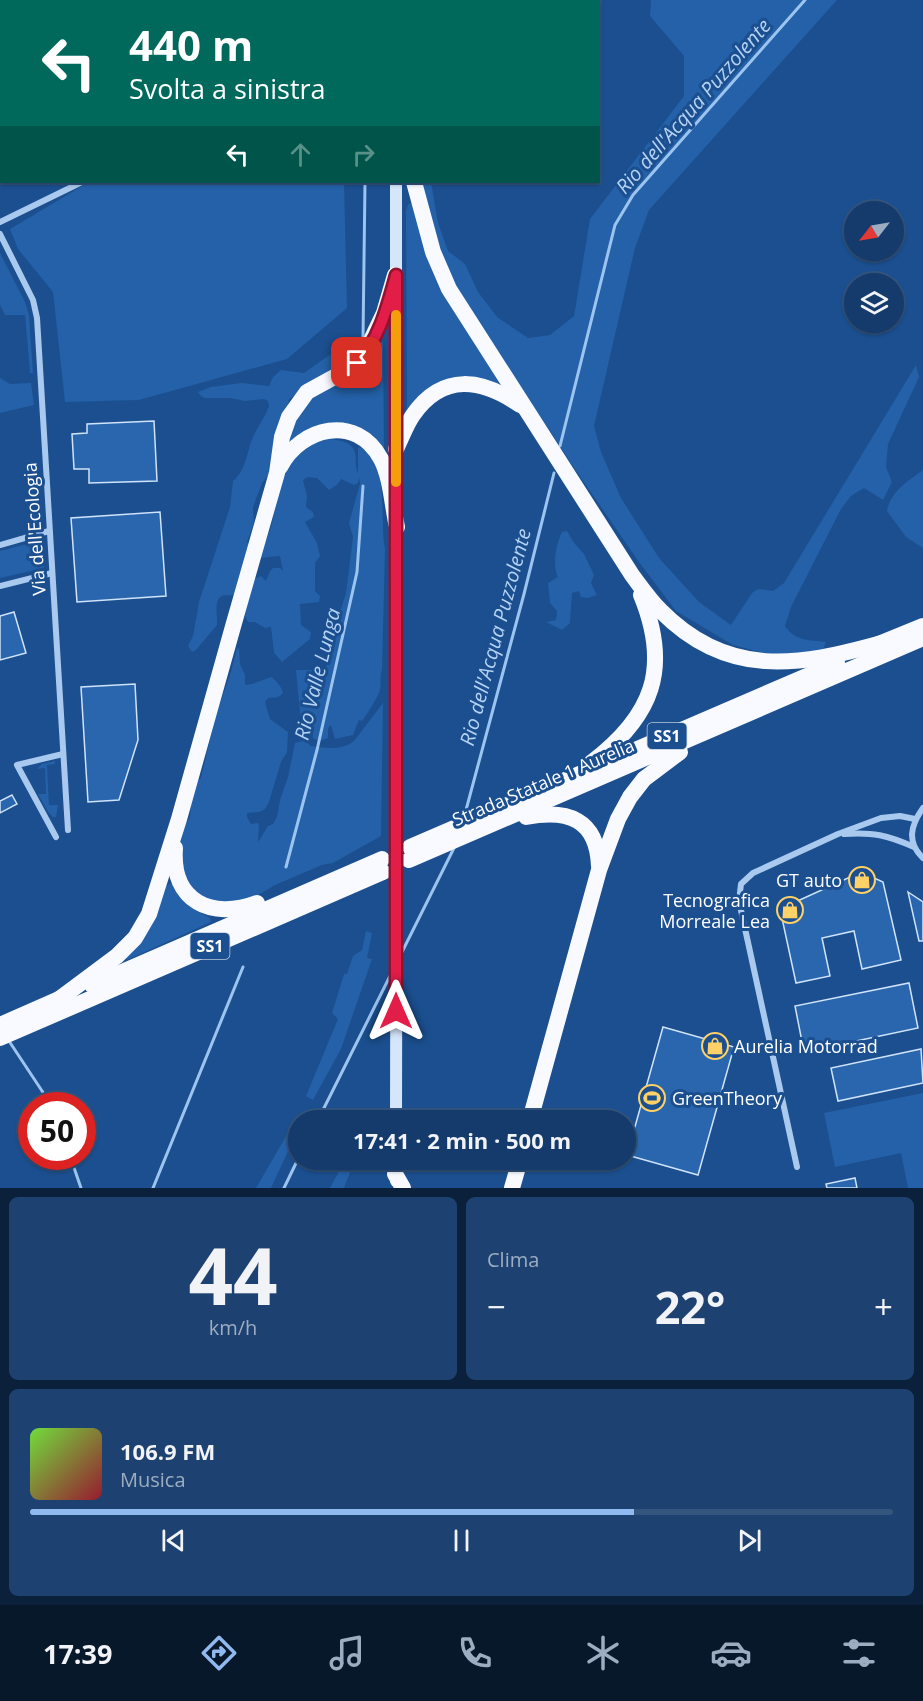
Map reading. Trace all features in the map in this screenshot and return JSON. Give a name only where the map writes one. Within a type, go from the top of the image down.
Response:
[{"type":"highway","points":[[414,183],[430,244],[449,288],[632,575],[656,605],[678,626],[706,644],[740,658],[762,662],[799,662],[838,656],[882,643]]},
{"type":"highway","points":[[58,1000],[108,965],[129,945],[141,929],[155,899],[277,473],[282,437],[294,408],[307,392],[347,370],[363,357],[384,313],[396,275]]},
{"type":"highway","points":[[396,448],[409,422],[421,405],[436,392],[455,385],[477,384],[487,387],[524,408]]},
{"type":"highway","points":[[277,473],[290,451],[307,437],[334,430],[353,435],[372,447],[383,464],[397,527]]},
{"type":"highway","points":[[561,782],[599,757],[627,731],[641,710],[650,689],[655,660],[654,635],[632,575]]},
{"type":"highway","name":"Strada Statale 1 Aurelia","points":[[923,626],[561,782],[409,854],[478,831],[923,638]]},
{"type":"highway","points":[[533,1110],[599,870],[618,819],[630,797],[644,779],[676,754],[739,718]]},
{"type":"highway","points":[[478,831],[547,813],[570,816],[583,824],[591,836],[596,846],[599,870]]},
{"type":"highway","points":[[179,819],[175,854],[176,871],[190,896],[211,909],[239,909],[315,881],[349,873]]},
{"type":"highway","name":"SS1","points":[[0,1025],[34,1016],[382,866],[349,873],[58,1000],[34,1016],[0,1038]]},
{"type":"highway","points":[[512,1188],[517,1170]]},
{"type":"main road","points":[[396,183],[396,1110]]},
{"type":"street","points":[[0,222],[80,183]]},
{"type":"street","name":"Via dell'Ecologia","points":[[0,234],[33,300],[37,318],[68,830]]},
{"type":"street","points":[[0,545],[49,531]]},
{"type":"street","points":[[0,586],[52,573]]},
{"type":"street","points":[[56,837],[17,765],[63,754]]},
{"type":"street","points":[[923,808],[915,819],[911,836],[914,847],[923,858]]},
{"type":"street","points":[[797,1167],[739,901],[741,884],[753,873],[838,834],[891,816],[915,819]]},
{"type":"street","points":[[838,834],[872,832],[887,835],[914,847]]},
{"type":"shaded area","points":[[651,0],[837,0],[649,210],[635,248],[594,426],[601,452],[621,498],[659,558],[699,602],[731,625],[752,593],[758,589],[773,591],[784,583],[916,365],[919,377],[888,444],[886,467],[892,482],[883,500],[864,488],[851,496],[841,509],[791,607],[785,626],[798,637],[826,642],[822,652],[774,656],[733,645],[676,611],[639,562],[505,368],[456,288],[443,262],[420,183],[431,183],[438,223],[448,251],[465,264],[478,292],[497,317],[528,338],[550,335],[574,316],[590,219],[684,96],[684,56],[650,16]]},
{"type":"shaded area","points":[[87,183],[344,183],[347,308],[287,359],[139,400],[65,402],[53,292],[18,249],[10,229]]},
{"type":"shaded area","points":[[410,203],[504,387],[476,380],[409,411],[407,409],[406,211]]},
{"type":"shaded area","points":[[0,253],[25,302],[29,315],[33,373],[30,373],[25,315],[5,315],[0,305]]},
{"type":"shaded area","points":[[379,340],[383,343],[384,448],[380,449],[364,435],[289,444],[287,439],[298,410]]},
{"type":"shaded area","points":[[354,341],[362,346],[363,350],[289,399],[271,472],[262,483],[253,507],[254,522],[247,542],[249,545],[241,592],[219,598],[217,625],[192,652],[188,646],[193,636],[199,602],[230,507],[233,481],[244,466],[253,437],[269,406],[268,401],[264,399],[245,401],[230,398],[205,398],[198,392],[211,387],[241,383],[269,386],[273,377],[281,370],[304,373],[345,344]]},
{"type":"shaded area","points":[[0,378],[10,384],[31,383],[34,405],[0,413]]},
{"type":"shaded area","points":[[330,439],[352,446],[358,473],[358,447],[368,453],[375,463],[379,476],[385,549],[382,670],[379,693],[364,719],[359,720],[353,735],[335,739],[331,725],[328,728],[328,738],[319,741],[313,738],[312,727],[301,724],[296,670],[327,670],[326,660],[329,647],[346,593],[353,537],[349,523],[360,484],[359,477],[358,483],[354,485],[341,479],[329,490],[317,478],[308,477],[303,480],[307,496],[306,507],[313,512],[314,517],[305,522],[317,543],[320,556],[315,563],[315,591],[320,596],[319,602],[300,604],[301,625],[311,632],[310,639],[282,662],[274,653],[271,627],[265,628],[255,622],[248,622],[245,616],[252,580],[261,576],[266,581],[273,568],[280,568],[283,571],[280,556],[259,558],[271,527],[285,470],[296,452],[303,446]]},
{"type":"shaded area","points":[[923,470],[923,548],[906,537],[887,511],[896,493]]},
{"type":"shaded area","points":[[567,531],[584,554],[594,575],[591,583],[597,595],[588,598],[581,597],[579,591],[572,593],[570,623],[562,630],[546,622],[556,620],[557,611],[550,603],[548,583],[558,577],[555,561],[558,542],[562,532]]},
{"type":"shaded area","points":[[42,540],[44,568],[0,578],[0,551]]},
{"type":"shaded area","points":[[239,648],[245,685],[271,677],[280,686],[283,693],[278,697],[268,698],[265,702],[270,719],[288,732],[287,752],[281,762],[269,802],[265,809],[259,812],[247,813],[251,824],[258,823],[259,825],[258,842],[277,817],[295,743],[306,740],[310,746],[328,748],[339,748],[349,744],[354,741],[383,703],[381,836],[333,863],[322,865],[275,885],[258,895],[225,904],[200,897],[187,880],[179,852],[184,827],[190,817],[197,781],[201,778],[216,714]]},
{"type":"shaded area","points":[[55,761],[55,764],[47,765],[49,805],[58,805],[56,817],[53,817],[38,794],[46,794],[45,768],[37,769],[42,764]]},
{"type":"shaded area","points":[[171,883],[193,908],[210,918],[211,922],[127,960],[125,956],[165,887]]},
{"type":"shaded area","points":[[366,931],[372,933],[367,958],[372,959],[341,1049],[313,1100],[306,1096],[338,1019],[332,1013],[344,974],[347,974],[353,956],[362,950]]},
{"type":"shaded area","points":[[923,1093],[923,1188],[908,1188],[901,1153],[835,1167],[824,1113]]},
{"type":"shaded area","points":[[288,1133],[288,1151],[271,1188],[256,1188]]},
{"type":"shaded area","points":[[340,1170],[351,1170],[344,1188],[330,1188]]},
{"type":"building","points":[[154,421],[157,481],[89,483],[89,469],[74,469],[72,434],[87,433],[87,424]]},
{"type":"building","points":[[160,512],[166,596],[77,602],[71,518]]},
{"type":"building","points":[[14,612],[26,653],[0,660],[0,616]]},
{"type":"building","points":[[135,684],[138,740],[119,800],[88,802],[81,687]]},
{"type":"building","points":[[12,795],[17,804],[0,813],[0,801]]},
{"type":"building","points":[[861,872],[883,882],[901,960],[862,969],[854,931],[822,938],[830,976],[796,983],[780,909]]},
{"type":"building","points":[[908,892],[923,902],[923,941],[919,941]]},
{"type":"building","points":[[909,983],[918,1028],[804,1052],[795,1006]]},
{"type":"building","points":[[663,1027],[734,1047],[698,1175],[636,1158],[636,1123]]},
{"type":"building","points":[[921,1049],[923,1083],[838,1101],[831,1068]]},
{"type":"building","points":[[855,1178],[857,1188],[827,1188],[826,1184]]},
{"type":"waterway","name":"Rio dell'Acqua Puzzolente","points":[[560,446],[615,225],[633,195],[805,0]]},
{"type":"waterway","name":"Rio Valle Lunga","points":[[363,339],[365,183]]},
{"type":"waterway","name":"Rio dell'Acqua Puzzolente","points":[[466,810],[554,473]]},
{"type":"waterway","name":"Rio Valle Lunga","points":[[286,867],[317,750],[357,572],[363,486]]},
{"type":"waterway","name":"Rio dell'Acqua Puzzolente","points":[[401,954],[454,848]]},
{"type":"waterway","name":"Rio Valle Lunga","points":[[153,1188],[243,967]]},
{"type":"waterway","name":"Rio dell'Acqua Puzzolente","points":[[323,1110],[391,974]]},
{"type":"waterway","points":[[9,1041],[43,1092]]},
{"type":"waterway","points":[[75,1170],[81,1188]]},
{"type":"waterway","name":"Rio dell'Acqua Puzzolente","points":[[284,1188],[293,1170]]},
{"type":"slow traffic","points":[[396,315],[396,482]]},
{"type":"place","name":"GT auto","points":[[862,880]]},
{"type":"place","name":"Tecnografica Morreale Lea","points":[[790,910]]},
{"type":"place","name":"Aurelia Motorrad","points":[[715,1046]]},
{"type":"place","name":"GreenTheory","points":[[652,1098]]},
{"type":"route","points":[[357,363],[368,349],[375,334],[396,275],[396,1011]]}]
